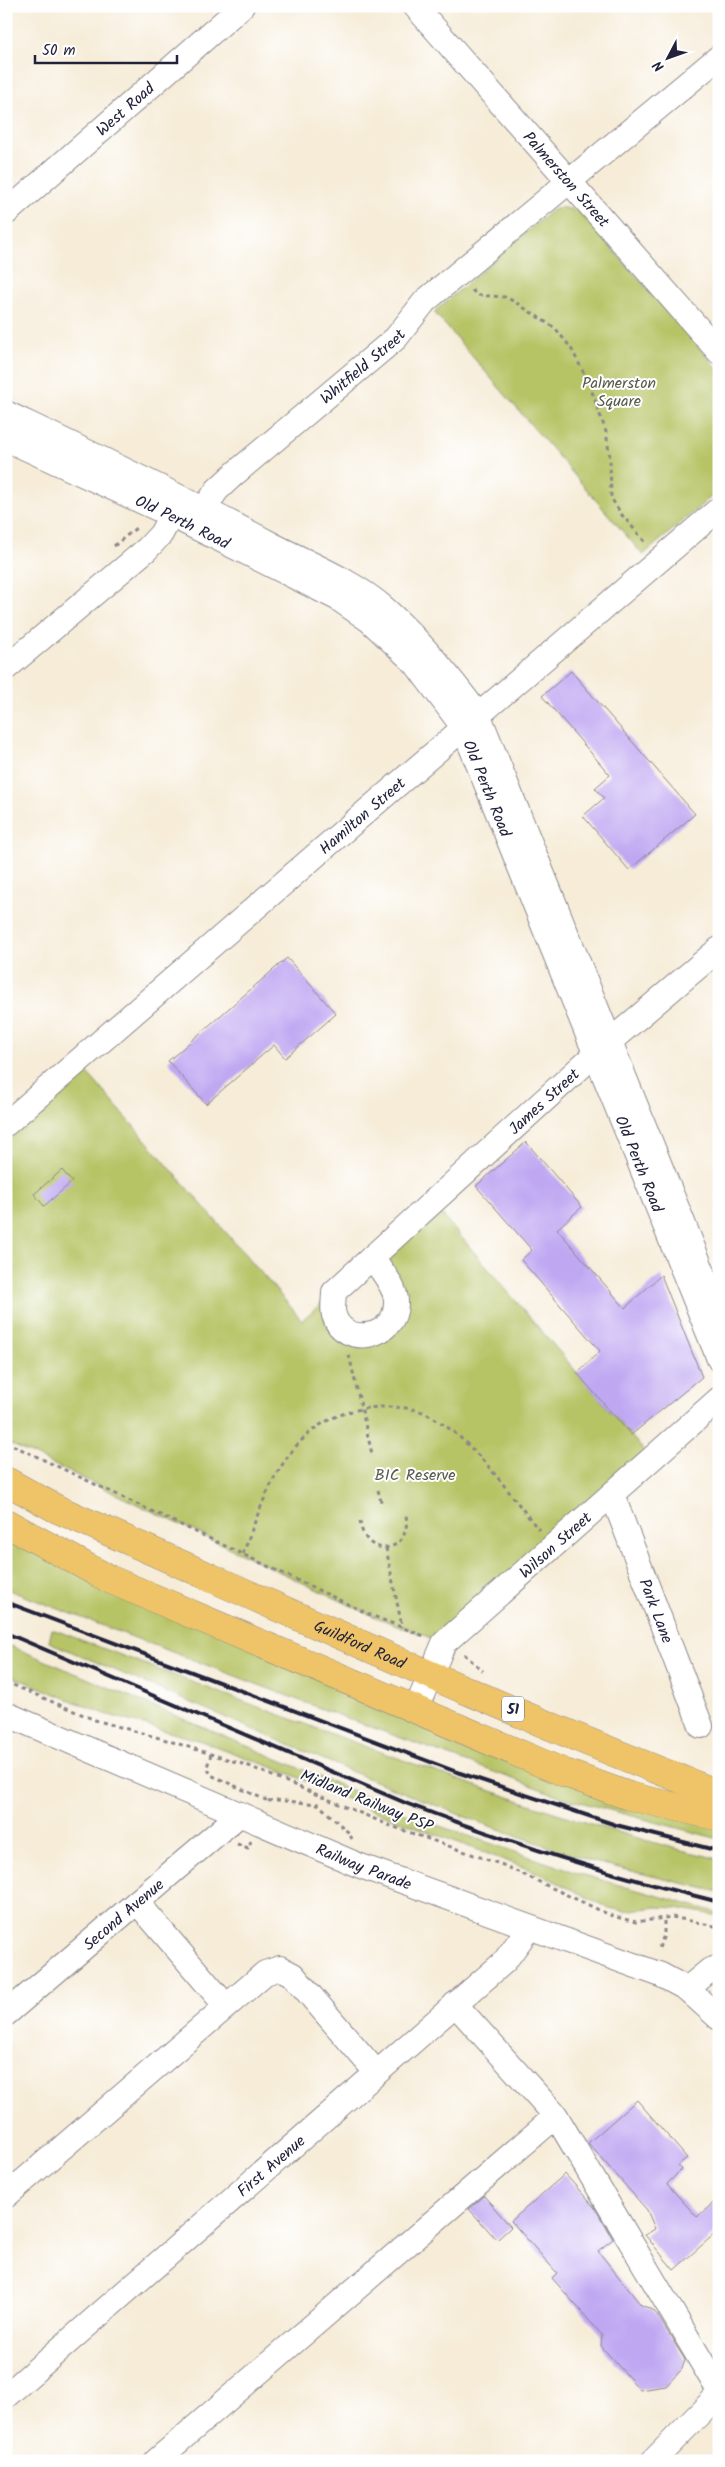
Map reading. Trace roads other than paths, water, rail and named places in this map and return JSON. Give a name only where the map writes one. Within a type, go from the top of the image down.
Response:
[{"type":"highway","name":"Guildford Road","points":[[6,1481],[57,1510],[431,1674],[644,1765],[719,1794]]},
{"type":"highway","name":"51","points":[[6,1524],[109,1579],[272,1650],[416,1708],[565,1773],[629,1796],[719,1817]]},
{"type":"street","name":"West Road","points":[[6,213],[242,6]]},
{"type":"street","name":"Palmerston Street","points":[[416,6],[568,183],[719,352]]},
{"type":"street","name":"Whitfield Street","points":[[204,508],[216,490],[396,338],[425,301],[719,58]]},
{"type":"street","name":"Old Perth Road","points":[[6,413],[204,508],[335,578],[383,607],[408,631],[460,691],[603,1048],[719,1359]]},
{"type":"street","name":"Old Perth Road","points":[[6,439],[171,515],[337,598],[369,620],[416,664],[471,722]]},
{"type":"street","points":[[6,668],[147,548],[162,534],[171,515],[204,508]]},
{"type":"street","name":"Hamilton Street","points":[[6,1124],[719,509]]},
{"type":"street","name":"James Street","points":[[372,1258],[389,1282],[396,1300],[392,1320],[376,1334],[361,1336],[344,1329],[334,1316],[334,1292],[603,1048],[719,949]]},
{"type":"street","name":"Old Perth Road","points":[[603,1048],[719,1312]]},
{"type":"street","name":"Wilson Street","points":[[416,1708],[444,1644],[719,1399]]},
{"type":"street","name":"Park Lane","points":[[612,1494],[701,1726]]},
{"type":"street","name":"Railway Parade","points":[[6,1714],[358,1865],[651,1970],[687,1989],[719,2018]]},
{"type":"street","name":"Second Avenue","points":[[6,2014],[240,1814]]},
{"type":"street","points":[[137,1902],[226,2006]]},
{"type":"street","name":"First Avenue","points":[[6,2396],[504,1962],[521,1940],[526,1926]]},
{"type":"street","points":[[687,1989],[710,1970],[719,1967]]},
{"type":"street","points":[[6,2196],[265,1973],[280,1968],[293,1974],[376,2072]]},
{"type":"street","points":[[455,2004],[556,2116],[719,2392],[653,2461]]},
{"type":"street","points":[[156,2461],[556,2116]]},
{"type":"railway","points":[[6,1602],[457,1772],[616,1825],[719,1851]]},
{"type":"railway","points":[[6,1633],[408,1804],[562,1858],[719,1902]]},
{"type":"park label","name":"Palmerston Square","points":[[619,391]]},
{"type":"park label","name":"BIC Reserve","points":[[415,1474]]}]
